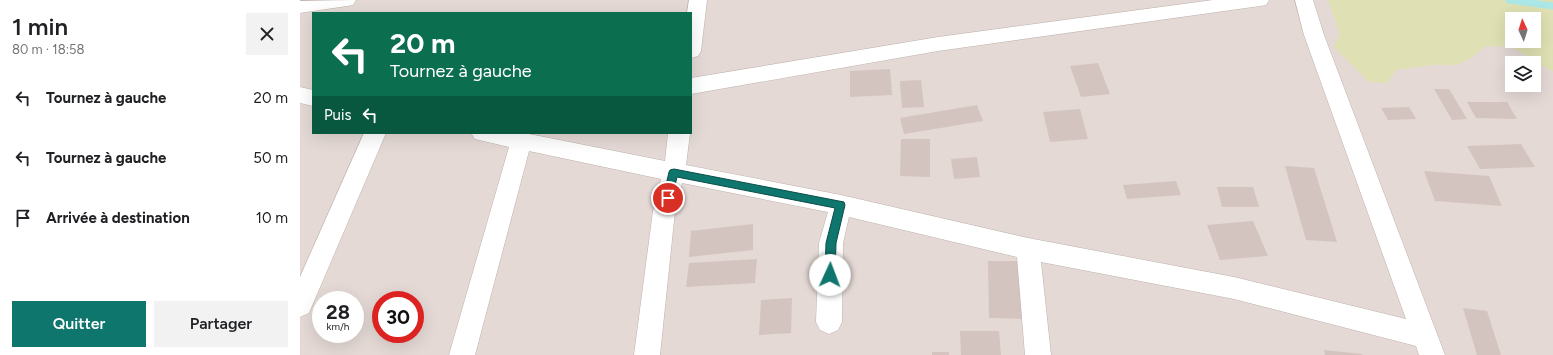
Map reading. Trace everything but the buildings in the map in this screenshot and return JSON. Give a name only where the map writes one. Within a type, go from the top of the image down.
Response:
[{"type":"street","points":[[300,7],[348,0]]},
{"type":"street","points":[[692,44],[698,0]]},
{"type":"street","points":[[692,86],[938,44],[1260,0]]},
{"type":"street","points":[[1304,0],[1314,35],[1429,346]]},
{"type":"street","points":[[300,95],[312,98]]},
{"type":"street","points":[[300,305],[375,134]]},
{"type":"street","points":[[487,134],[841,205],[1028,249],[1234,288],[1429,346]]},
{"type":"street","points":[[647,355],[664,211],[674,172],[679,134]]},
{"type":"street","points":[[462,355],[521,141]]},
{"type":"street","points":[[829,322],[831,243],[841,205]]},
{"type":"street","points":[[1028,249],[1038,355]]},
{"type":"shaded area","points":[[300,0],[1553,0],[1553,355],[300,355]]},
{"type":"green space","points":[[1328,0],[1553,0],[1553,72],[1541,65],[1541,56],[1527,56],[1514,48],[1541,48],[1541,12],[1505,12],[1505,47],[1486,46],[1471,58],[1456,65],[1432,65],[1396,70],[1387,83],[1369,82],[1333,46],[1340,35]]},
{"type":"waterway","points":[[1509,0],[1553,6]]},
{"type":"route","points":[[668,198],[674,172],[841,205],[831,243],[830,275]]}]
